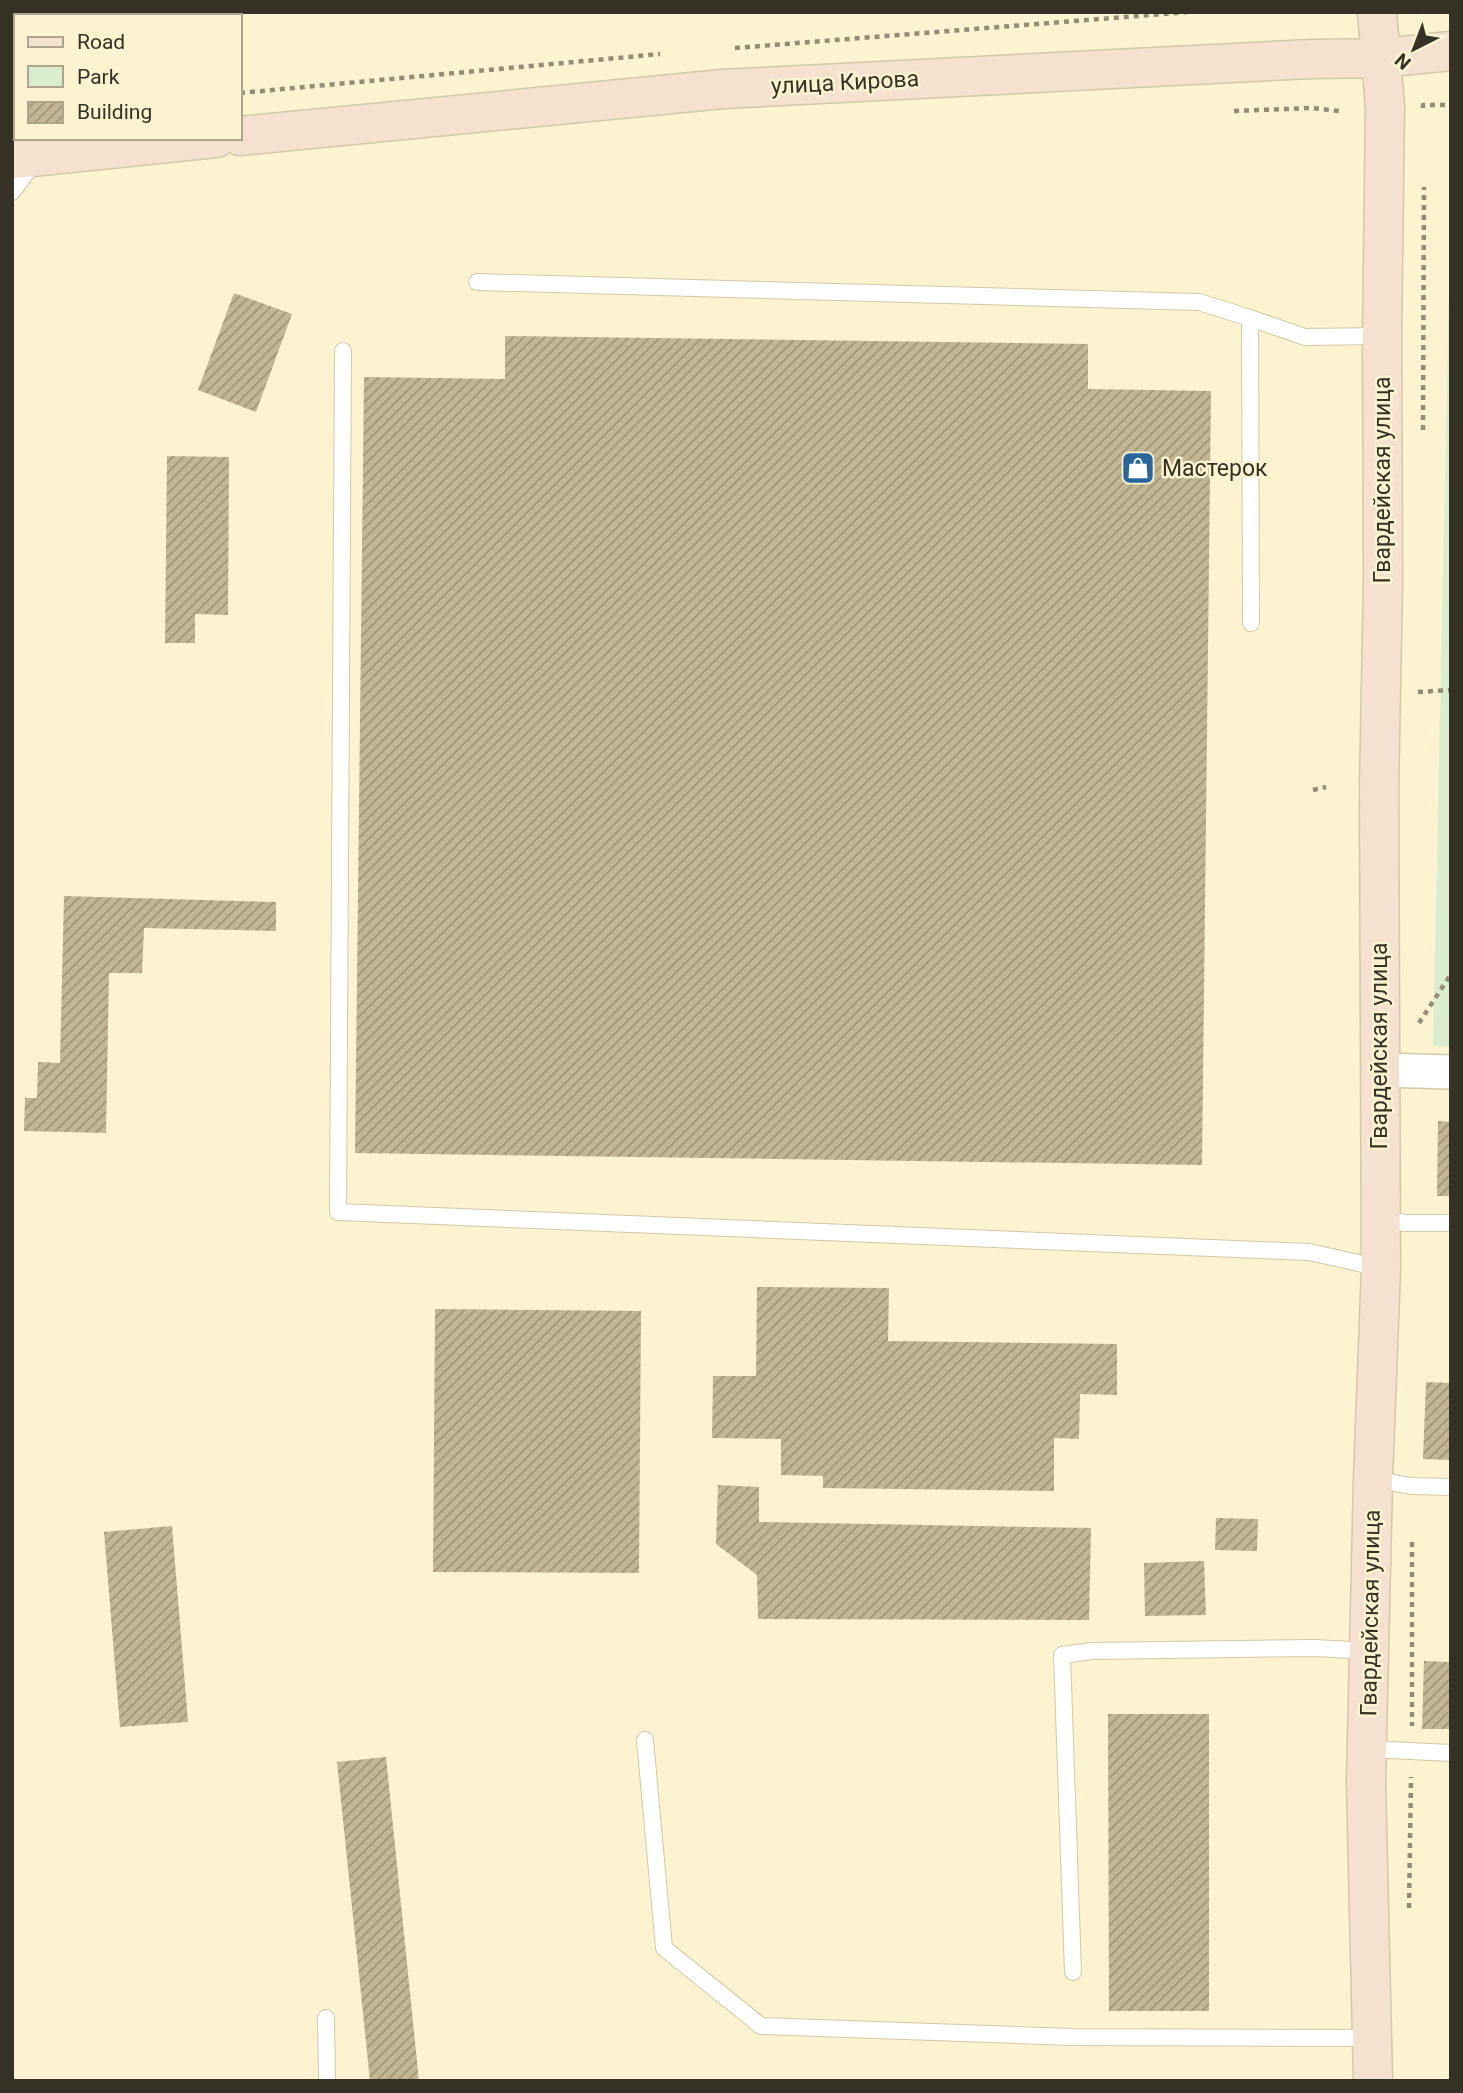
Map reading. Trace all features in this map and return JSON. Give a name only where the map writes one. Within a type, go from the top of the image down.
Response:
[{"type":"street","name":"Гвардейская улица","points":[[1373,2081],[1366,1783],[1381,1268],[1379,790],[1383,581],[1385,107],[1377,12]]},
{"type":"street","name":"улица Кирова","points":[[242,136],[723,89],[1311,59],[1381,58],[1451,51]]},
{"type":"street","points":[[26,157],[89,145],[180,140]]},
{"type":"street","points":[[1380,1070],[1451,1072]]},
{"type":"lane","points":[[12,192],[26,157]]},
{"type":"lane","points":[[477,282],[1199,302],[1305,337],[1382,337]]},
{"type":"lane","points":[[1250,318],[1251,623]]},
{"type":"lane","points":[[343,351],[338,1212],[1309,1252],[1381,1268]]},
{"type":"lane","points":[[1379,1218],[1406,1223],[1451,1223]]},
{"type":"lane","points":[[1373,1479],[1411,1486],[1451,1487]]},
{"type":"lane","points":[[1073,1972],[1062,1655],[1092,1651],[1370,1651]]},
{"type":"lane","points":[[645,1740],[664,1948],[761,2026],[1072,2037],[1373,2038]]},
{"type":"lane","points":[[1368,1749],[1451,1753]]},
{"type":"lane","points":[[326,2018],[327,2081]]},
{"type":"path","points":[[1423,118],[1423,105],[1451,105]]},
{"type":"path","points":[[1234,111],[1312,108],[1339,111]]},
{"type":"path","points":[[1424,180],[1424,192]]},
{"type":"path","points":[[1417,692],[1451,690]]},
{"type":"path","points":[[1313,790],[1326,787]]},
{"type":"path","points":[[1416,1028],[1451,974]]},
{"type":"shaded area","points":[[88,12],[264,12],[242,14]]},
{"type":"green space","points":[[1451,196],[1451,1047],[1433,1046]]},
{"type":"building","points":[[234,293],[292,314],[256,412],[198,390]]},
{"type":"building","points":[[505,336],[1088,344],[1088,389],[1211,391],[1202,1165],[355,1153],[364,377],[505,379]]},
{"type":"building","points":[[167,456],[229,457],[228,615],[195,614],[195,643],[165,643]]},
{"type":"building","points":[[64,896],[276,902],[276,931],[144,928],[142,973],[109,973],[106,1133],[24,1131],[25,1098],[37,1098],[38,1062],[60,1063]]},
{"type":"building","points":[[1438,1121],[1451,1122],[1451,1196],[1437,1196]]},
{"type":"building","points":[[757,1287],[889,1288],[888,1341],[1117,1344],[1117,1395],[1080,1394],[1079,1439],[1054,1438],[1054,1491],[823,1488],[823,1476],[781,1475],[781,1439],[712,1438],[713,1376],[756,1376]]},
{"type":"building","points":[[435,1309],[641,1311],[639,1573],[433,1572]]},
{"type":"building","points":[[1426,1382],[1451,1383],[1451,1460],[1423,1459]]},
{"type":"building","points":[[718,1485],[759,1487],[759,1522],[1091,1528],[1089,1620],[758,1619],[757,1575],[716,1544]]},
{"type":"building","points":[[1216,1518],[1258,1519],[1257,1551],[1215,1550]]},
{"type":"building","points":[[172,1526],[188,1722],[120,1727],[104,1532]]},
{"type":"building","points":[[1204,1561],[1206,1615],[1145,1616],[1144,1563]]},
{"type":"building","points":[[1424,1661],[1451,1662],[1451,1729],[1422,1729]]},
{"type":"building","points":[[1108,1714],[1209,1714],[1209,2011],[1109,2011]]},
{"type":"building","points":[[386,1757],[419,2081],[370,2081],[337,1762]]},
{"type":"place","name":"Мастерок","points":[[1138,468]]}]
